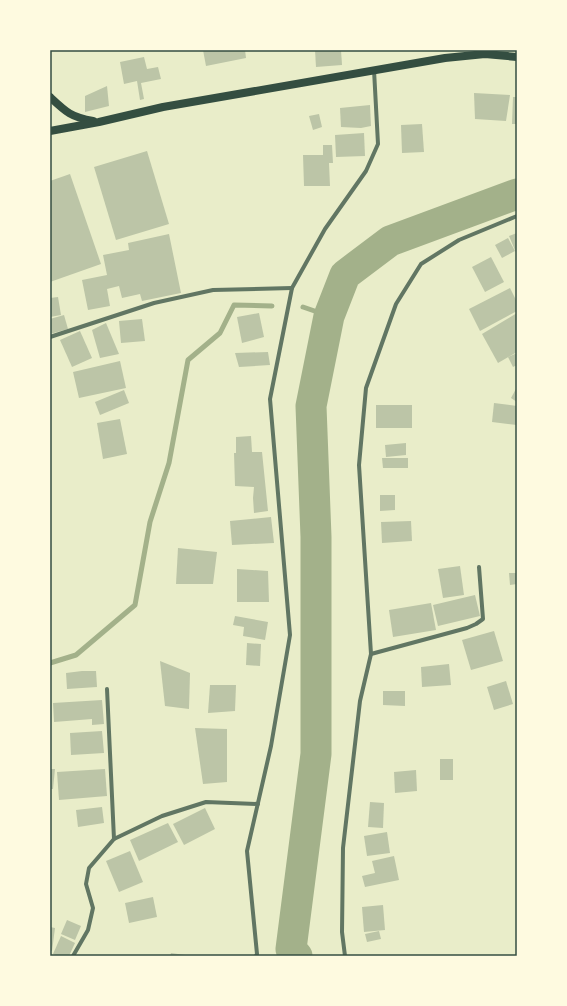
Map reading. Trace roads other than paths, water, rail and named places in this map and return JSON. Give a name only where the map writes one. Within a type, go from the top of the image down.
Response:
[{"type":"main road","points":[[50,131],[99,122],[163,107],[445,58],[485,54],[517,57]]},
{"type":"main road","points":[[50,97],[78,119],[99,122]]},
{"type":"street","points":[[256,956],[247,852],[271,746],[290,635],[270,398],[292,288],[326,229],[366,171],[378,144],[374,70]]},
{"type":"street","points":[[345,956],[342,932],[343,848],[360,701],[371,654],[359,465],[366,388],[396,304],[421,264],[459,240],[517,216]]},
{"type":"street","points":[[50,337],[154,303],[212,290],[292,288]]},
{"type":"street","points":[[371,654],[467,628],[483,619],[479,567]]},
{"type":"street","points":[[107,689],[114,839]]},
{"type":"street","points":[[73,956],[88,930],[93,908],[86,884],[89,868],[114,839],[162,816],[206,802],[258,804]]},
{"type":"waterway","points":[[297,956],[291,949],[316,754],[316,537],[311,406],[329,316],[345,275],[390,241],[517,194]]},
{"type":"waterway","points":[[50,663],[76,655],[135,605],[150,522],[169,463],[188,360],[220,333],[234,305],[272,306]]},
{"type":"waterway","points":[[303,307],[329,316]]}]
